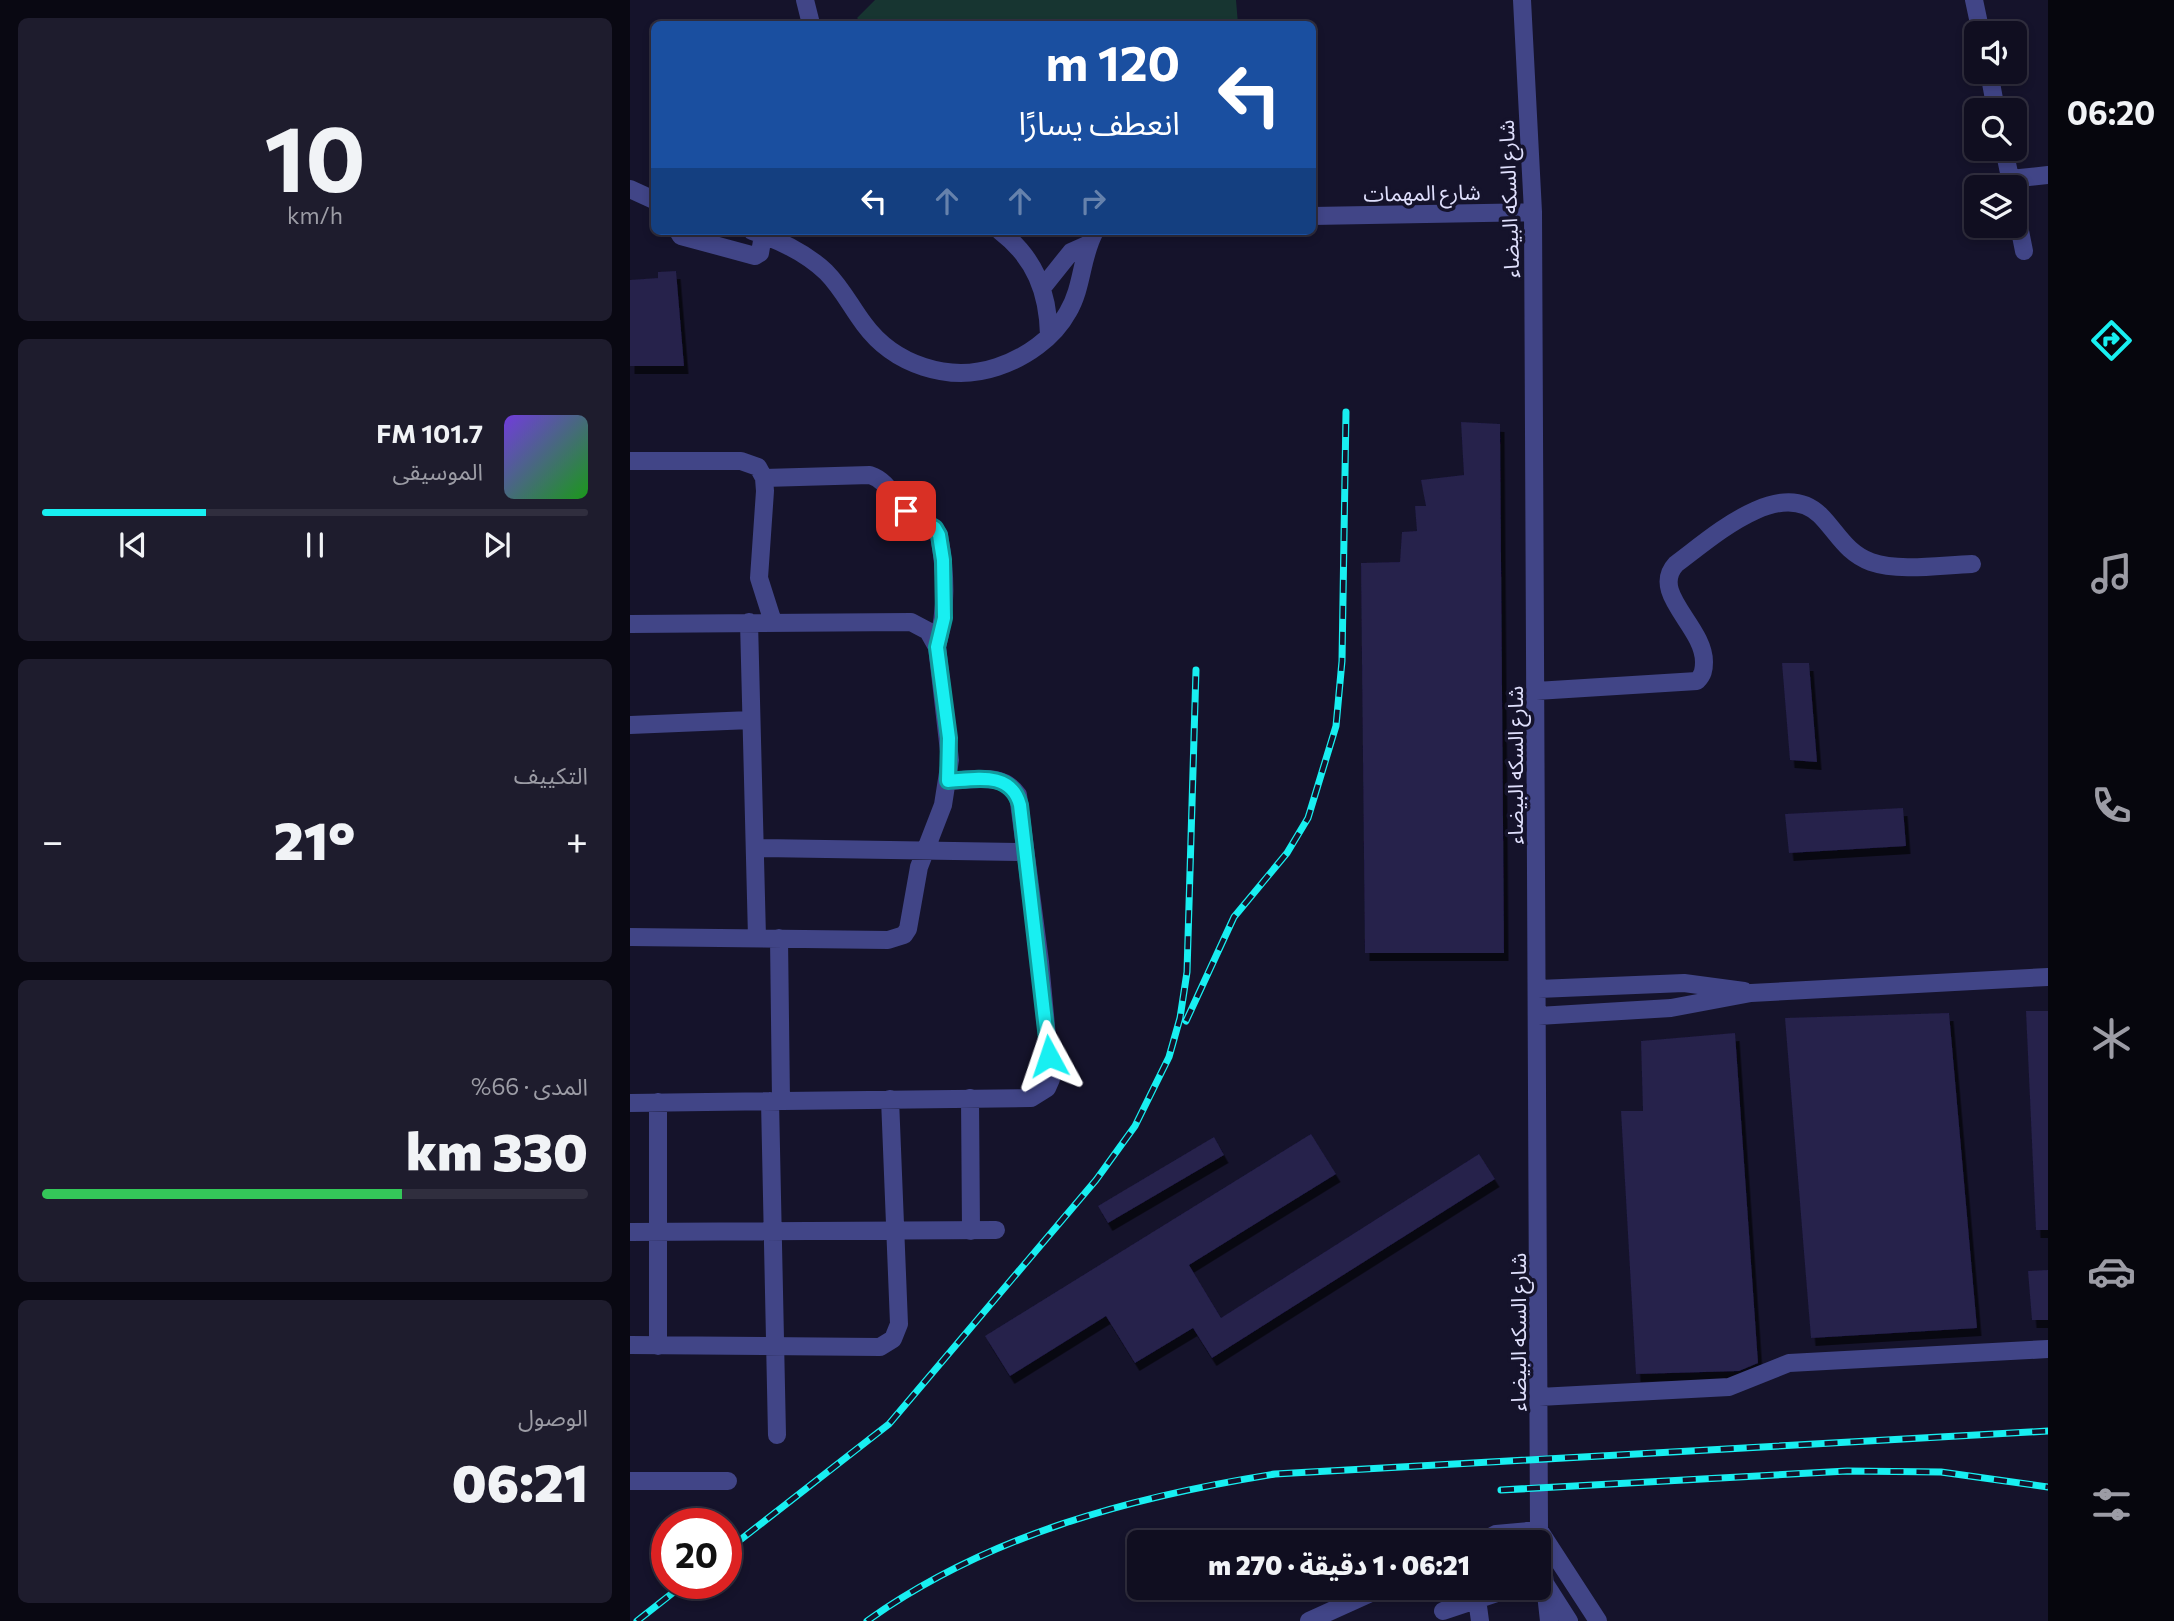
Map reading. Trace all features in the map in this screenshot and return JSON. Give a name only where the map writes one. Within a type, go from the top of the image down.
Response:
[{"type":"street","points":[[805,0],[810,21]]},
{"type":"street","name":"شارع السكه البيضاء","points":[[1522,0],[1533,212],[1539,1530]]},
{"type":"street","points":[[1974,0],[1978,21]]},
{"type":"street","points":[[2027,180],[2048,175]]},
{"type":"street","points":[[630,189],[651,199]]},
{"type":"street","name":"شارع المهمات","points":[[1316,216],[1533,212]]},
{"type":"street","points":[[680,235],[755,256],[760,253],[758,235]]},
{"type":"street","points":[[762,235],[809,258],[840,288],[876,339],[909,362],[948,373],[988,370],[1026,354],[1049,335],[1068,313],[1076,296],[1092,237]]},
{"type":"street","points":[[1004,235],[1022,251],[1044,287],[1049,335]]},
{"type":"street","points":[[1044,287],[1076,247],[1092,237]]},
{"type":"street","points":[[2021,238],[2024,251]]},
{"type":"street","points":[[630,461],[741,461],[758,467],[764,478],[759,578],[773,622]]},
{"type":"street","points":[[630,937],[888,940],[904,935],[908,929],[925,850],[943,805],[948,781],[949,738],[937,647],[944,618],[946,589],[939,535],[935,528],[911,516],[884,481],[870,475],[764,478]]},
{"type":"street","points":[[1536,691],[1693,683],[1700,678],[1703,671],[1702,647],[1692,626],[1669,595],[1668,575],[1676,564],[1740,517],[1758,508],[1789,503],[1807,506],[1819,514],[1846,546],[1870,562],[1888,565],[1972,565]]},
{"type":"street","points":[[749,622],[757,937]]},
{"type":"street","points":[[630,624],[911,622],[928,631],[937,647]]},
{"type":"street","points":[[630,725],[751,720]]},
{"type":"street","points":[[630,1102],[1031,1098],[1047,1088],[1051,1079],[1040,962],[1020,805],[1013,788],[995,779],[948,781]]},
{"type":"street","points":[[755,848],[1024,852]]},
{"type":"street","points":[[777,1435],[773,1231],[779,938]]},
{"type":"street","points":[[1538,1016],[1671,1008],[1751,993],[2048,977]]},
{"type":"street","points":[[1538,989],[1684,983],[1751,993]]},
{"type":"street","points":[[970,1098],[971,1231]]},
{"type":"street","points":[[630,1345],[880,1347],[893,1339],[899,1324],[890,1099]]},
{"type":"street","points":[[658,1102],[658,1346]]},
{"type":"street","points":[[630,1233],[996,1230]]},
{"type":"street","points":[[1539,1397],[1729,1387],[1789,1363],[2048,1349]]},
{"type":"street","points":[[630,1480],[728,1481]]},
{"type":"street","points":[[1551,1549],[1598,1621]]},
{"type":"street","points":[[1551,1596],[1569,1621]]},
{"type":"street","points":[[1309,1621],[1355,1600]]},
{"type":"street","points":[[1443,1611],[1474,1600]]},
{"type":"street","points":[[1477,1600],[1480,1621]]},
{"type":"street","name":"شارع السكه البيضاء","points":[[1544,1600],[1549,1621]]},
{"type":"green space","points":[[875,0],[1236,0],[1238,21],[860,21],[857,18]]},
{"type":"building","points":[[676,271],[684,366],[630,366],[630,280],[658,278],[658,272]]},
{"type":"building","points":[[1461,422],[1500,424],[1504,953],[1365,953],[1361,563],[1400,562],[1402,532],[1417,531],[1415,506],[1426,506],[1421,480],[1464,475]]},
{"type":"building","points":[[1782,663],[1809,663],[1817,762],[1790,760]]},
{"type":"building","points":[[1903,808],[1906,846],[1789,853],[1785,814]]},
{"type":"building","points":[[2026,1011],[2048,1011],[2048,1230],[2036,1230]]},
{"type":"building","points":[[1949,1013],[1977,1328],[1811,1338],[1785,1018]]},
{"type":"building","points":[[1735,1033],[1758,1363],[1739,1371],[1636,1374],[1621,1111],[1643,1111],[1641,1041]]},
{"type":"building","points":[[1311,1134],[1336,1174],[1189,1265],[1221,1318],[1479,1154],[1495,1179],[1212,1358],[1193,1328],[1135,1363],[1106,1316],[1010,1376],[985,1336]]},
{"type":"building","points":[[1214,1137],[1224,1155],[1108,1223],[1098,1206]]},
{"type":"building","points":[[2048,1270],[2048,1320],[2032,1320],[2028,1271]]},
{"type":"railway","points":[[1186,1021],[1234,917],[1287,853],[1308,818],[1336,726],[1342,661],[1346,412]]},
{"type":"railway","points":[[742,1539],[889,1424],[1096,1180],[1135,1126],[1169,1057],[1180,1018],[1187,972],[1196,670]]},
{"type":"railway","points":[[867,1621],[913,1591],[962,1565],[1062,1524],[1168,1495],[1275,1474],[2048,1431]]},
{"type":"railway","points":[[1501,1490],[1847,1471],[1941,1472],[2048,1487]]},
{"type":"railway","points":[[637,1621],[665,1599]]},
{"type":"route","points":[[906,511],[935,528],[939,535],[943,560],[946,589],[944,618],[937,647],[949,738],[948,781],[995,779],[1006,783],[1018,795],[1040,962],[1049,1056]]}]
